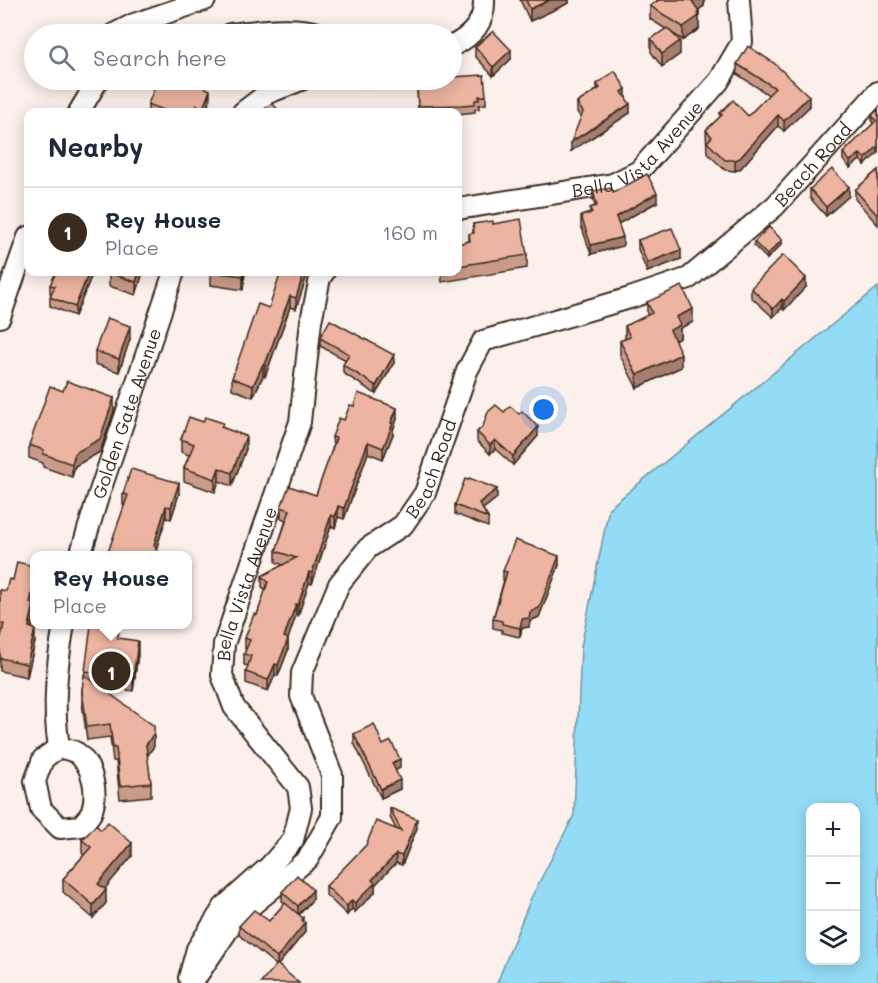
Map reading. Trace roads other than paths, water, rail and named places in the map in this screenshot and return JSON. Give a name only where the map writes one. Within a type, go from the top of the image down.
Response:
[{"type":"street","points":[[134,24],[205,0]]},
{"type":"street","points":[[462,42],[468,39],[480,23],[484,0]]},
{"type":"street","name":"Bella Vista Avenue","points":[[462,208],[613,184],[639,171],[718,81],[742,42],[739,0]]},
{"type":"street","points":[[74,108],[80,90]]},
{"type":"street","points":[[81,108],[92,90]]},
{"type":"street","points":[[248,108],[276,90]]},
{"type":"street","name":"Beach Road","points":[[190,983],[236,918],[308,859],[332,817],[332,775],[301,696],[302,673],[339,584],[368,548],[403,525],[425,493],[467,371],[483,341],[630,298],[689,278],[775,206],[878,92]]},
{"type":"street","points":[[0,317],[24,248]]},
{"type":"street","name":"Golden Gate Avenue","points":[[81,551],[173,276]]},
{"type":"street","name":"Bella Vista Avenue","points":[[190,983],[196,949],[224,907],[270,866],[293,840],[301,808],[298,787],[234,707],[222,675],[224,644],[300,422],[311,321],[321,276]]},
{"type":"street","points":[[59,747],[56,728],[56,672],[63,629]]},
{"type":"water","points":[[878,287],[878,983],[497,983],[531,898],[574,815],[581,647],[609,508]]},
{"type":"place","name":"Rey House","points":[[111,671]]}]
